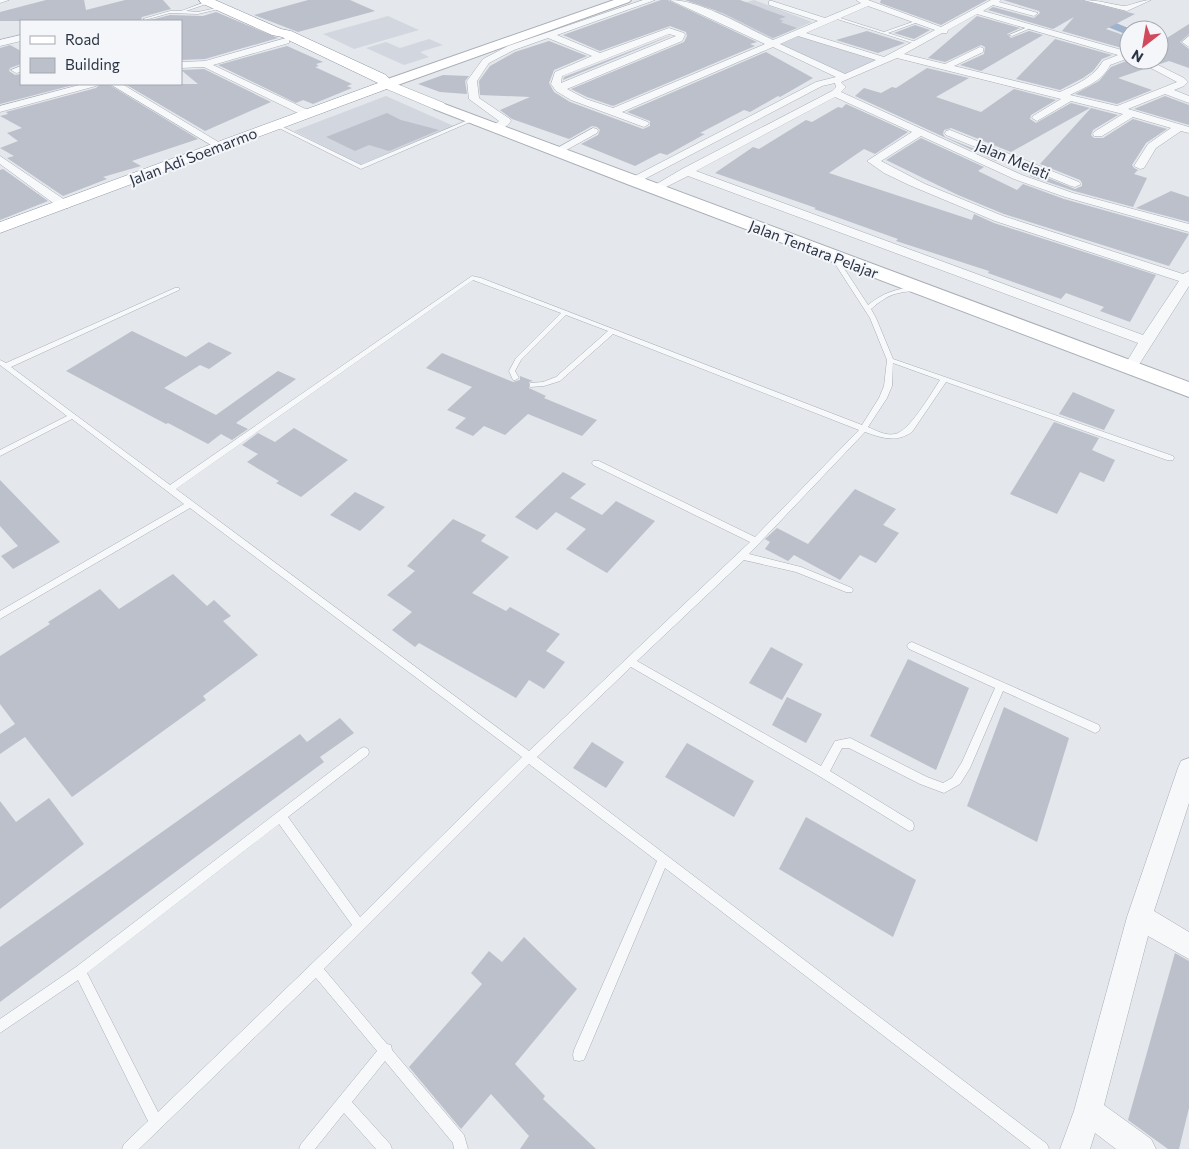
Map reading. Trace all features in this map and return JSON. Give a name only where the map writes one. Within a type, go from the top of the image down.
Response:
[{"type":"main road","points":[[387,84],[625,0]]},
{"type":"main road","points":[[206,1],[371,81],[387,84],[439,106]]},
{"type":"main road","name":"Jalan Adi Soemarmo","points":[[0,228],[387,84]]},
{"type":"main road","name":"Jalan Tentara Pelajar","points":[[439,106],[1189,390]]},
{"type":"street","points":[[0,1],[5,0]]},
{"type":"street","points":[[496,128],[506,121],[474,99],[472,90],[474,77],[486,61],[503,52],[548,35],[651,0]]},
{"type":"street","points":[[674,0],[708,13],[772,43],[919,132],[1018,177],[1189,228]]},
{"type":"street","points":[[1003,0],[1042,7]]},
{"type":"street","points":[[1087,0],[1127,10],[1147,0]]},
{"type":"street","points":[[613,112],[835,17],[864,2],[944,31]]},
{"type":"street","points":[[654,189],[840,85],[995,2],[1034,13]]},
{"type":"street","points":[[772,3],[825,21]]},
{"type":"street","points":[[978,12],[1119,52]]},
{"type":"street","points":[[559,88],[679,39],[681,35],[674,32],[665,32],[560,72],[556,84],[559,88],[566,94],[644,124]]},
{"type":"street","points":[[797,33],[886,60]]},
{"type":"street","points":[[548,35],[600,56]]},
{"type":"street","points":[[182,65],[205,64],[281,36]]},
{"type":"street","points":[[0,43],[20,38]]},
{"type":"street","points":[[1189,39],[1186,42],[1189,44]]},
{"type":"street","points":[[946,67],[980,50]]},
{"type":"street","points":[[896,55],[1132,113],[1184,129]]},
{"type":"street","points":[[1037,118],[1064,97],[1102,72],[1106,63],[1119,58]]},
{"type":"street","points":[[205,64],[306,113]]},
{"type":"street","points":[[1116,110],[1183,82],[1160,70]]},
{"type":"street","points":[[633,181],[819,84],[840,85]]},
{"type":"street","points":[[0,109],[88,85]]},
{"type":"street","points":[[117,85],[220,146]]},
{"type":"street","name":"Jalan Melati","points":[[840,85],[1074,184],[1115,198],[1189,217]]},
{"type":"street","points":[[1165,90],[1189,100]]},
{"type":"street","points":[[1098,134],[1132,113]]},
{"type":"street","points":[[1140,166],[1152,146],[1184,129]]},
{"type":"street","points":[[557,151],[593,131]]},
{"type":"street","points":[[919,132],[873,161],[968,207],[1040,233],[1188,277],[1145,341],[1130,368]]},
{"type":"street","points":[[0,159],[64,205]]},
{"type":"street","points":[[686,171],[1145,341]]},
{"type":"street","points":[[1075,1149],[1088,1110],[1140,917],[1189,768]]},
{"type":"street","points":[[1140,917],[1189,946]]},
{"type":"street","points":[[1088,1110],[1141,1149]]},
{"type":"lane","points":[[180,12],[206,1]]},
{"type":"lane","points":[[145,20],[170,12],[198,13],[221,8]]},
{"type":"lane","points":[[835,17],[917,43]]},
{"type":"lane","points":[[884,33],[917,21]]},
{"type":"lane","points":[[1011,35],[1029,28]]},
{"type":"lane","points":[[275,125],[361,167],[475,120]]},
{"type":"lane","points":[[129,1149],[316,968],[529,757],[742,556],[863,430],[885,392],[890,375],[890,360],[867,309],[834,256]]},
{"type":"lane","points":[[171,488],[472,278],[565,312],[863,430],[883,436],[894,438],[909,430],[944,380]]},
{"type":"lane","points":[[867,309],[891,292],[918,288]]},
{"type":"lane","points":[[177,290],[3,364],[529,757],[1035,1147]]},
{"type":"lane","points":[[516,378],[512,371],[518,359],[565,312]]},
{"type":"lane","points":[[534,385],[558,379],[612,331]]},
{"type":"lane","points":[[890,360],[1170,458]]},
{"type":"lane","points":[[0,453],[72,416]]},
{"type":"lane","points":[[596,463],[755,541]]},
{"type":"lane","points":[[0,615],[190,504]]},
{"type":"lane","points":[[742,556],[798,569],[849,590]]},
{"type":"lane","points":[[912,646],[1094,728]]},
{"type":"lane","points":[[629,661],[823,773],[910,826]]},
{"type":"lane","points":[[823,773],[839,744],[850,743],[924,781],[944,788],[956,781],[966,765],[1000,687]]},
{"type":"lane","points":[[0,1028],[80,971],[364,752]]},
{"type":"lane","points":[[280,816],[359,925]]},
{"type":"lane","points":[[579,1054],[663,860]]},
{"type":"lane","points":[[316,968],[459,1140],[461,1149]]},
{"type":"lane","points":[[80,971],[156,1123]]},
{"type":"lane","points":[[306,1149],[386,1050]]},
{"type":"lane","points":[[344,1103],[385,1149]]},
{"type":"shaded area","points":[[754,0],[812,22],[772,39],[712,12]]},
{"type":"shaded area","points":[[388,16],[419,30],[354,49],[323,34]]},
{"type":"shaded area","points":[[798,34],[881,60],[846,77],[776,44]]},
{"type":"shaded area","points":[[429,39],[443,45],[420,52],[429,57],[404,65],[366,48],[386,42],[400,48]]},
{"type":"shaded area","points":[[386,96],[456,127],[363,166],[294,131]]},
{"type":"building","points":[[46,0],[84,0],[86,10],[125,0],[163,0],[171,9],[142,17],[141,20],[0,21],[0,12]]},
{"type":"building","points":[[308,0],[350,0],[375,11],[298,32],[254,15]]},
{"type":"building","points":[[661,0],[668,0],[757,42],[750,44],[755,46],[613,106],[571,89],[684,42],[687,36],[686,32],[670,26],[600,51],[563,35]]},
{"type":"building","points":[[685,0],[740,0],[786,17],[779,19],[784,21],[780,22],[797,28],[773,38],[723,13]]},
{"type":"building","points":[[881,0],[987,0],[941,25],[880,3]]},
{"type":"building","points":[[1003,0],[1081,0],[1135,14],[1123,20],[1119,20],[1119,22],[1106,29],[1119,34],[1119,47],[1062,31],[1074,17],[1053,29],[988,10],[993,7],[1034,18],[1040,13],[1039,11]]},
{"type":"building","points":[[216,12],[278,38],[205,59],[182,60],[182,20],[151,20],[170,15],[203,16]]},
{"type":"building","points":[[977,16],[1020,28],[1007,34],[1011,38],[1029,31],[1043,35],[981,71],[960,65],[984,54],[985,47],[981,45],[945,62],[928,58]]},
{"type":"building","points":[[1189,24],[1189,34],[1180,42],[1189,49],[1189,68],[1169,61],[1169,37]]},
{"type":"building","points":[[915,25],[930,30],[914,39],[894,33]]},
{"type":"building","points":[[867,31],[905,43],[878,53],[836,40]]},
{"type":"building","points":[[670,36],[563,80],[564,77]]},
{"type":"building","points":[[1055,39],[1112,55],[1102,59],[1093,71],[1083,78],[1060,90],[1016,79]]},
{"type":"building","points":[[549,41],[587,56],[554,70],[549,83],[554,92],[570,102],[643,129],[650,126],[650,121],[627,112],[766,52],[813,78],[750,112],[744,110],[700,133],[705,134],[667,155],[660,153],[635,166],[581,144],[598,135],[600,130],[597,127],[592,126],[569,139],[512,119],[500,110],[530,97],[480,95],[479,81],[490,66],[515,52]]},
{"type":"building","points":[[10,45],[20,50],[20,64],[10,68],[9,71],[15,75],[20,74],[20,85],[73,85],[0,104],[0,48]]},
{"type":"building","points":[[287,46],[323,62],[316,64],[319,66],[315,67],[352,84],[347,86],[352,88],[313,104],[303,100],[296,103],[218,65]]},
{"type":"building","points":[[1119,64],[1119,70],[1141,70],[1118,78],[1152,90],[1117,104],[1075,94],[1099,81],[1111,67]]},
{"type":"building","points":[[927,68],[969,78],[936,97],[981,112],[1014,89],[1056,100],[1031,115],[1030,119],[1036,123],[1071,103],[1090,108],[1011,152],[951,128],[944,130],[943,134],[945,137],[999,159],[996,161],[855,96],[864,88],[881,93],[892,87],[896,88]]},
{"type":"building","points":[[204,69],[271,102],[205,131],[127,85],[198,84],[182,70]]},
{"type":"building","points":[[443,75],[469,76],[465,81],[467,94],[440,92],[418,84]]},
{"type":"building","points":[[99,85],[110,85],[198,139],[132,161],[141,166],[103,177],[107,179],[63,196],[7,158],[14,156],[0,148],[18,141],[7,133],[22,128],[0,116],[8,114],[6,112],[96,88]]},
{"type":"building","points":[[1165,96],[1189,105],[1189,125],[1134,109]]},
{"type":"building","points":[[846,104],[908,132],[875,154],[864,149],[829,173],[972,220],[974,214],[994,223],[1156,275],[1130,322],[1100,311],[1104,307],[1066,293],[1061,299],[988,273],[989,271],[896,241],[898,239],[715,173],[753,147],[759,149],[806,120],[812,122],[838,107],[842,108]]},
{"type":"building","points":[[1091,108],[1118,115],[1093,130],[1091,135],[1094,138],[1103,138],[1133,119],[1167,129],[1146,143],[1132,165],[1138,170],[1134,174],[1147,178],[1133,207],[1074,191],[1030,176],[1033,172],[1075,189],[1082,186],[1080,180],[1040,164]]},
{"type":"building","points":[[387,113],[401,120],[439,130],[389,151],[369,145],[355,151],[326,137]]},
{"type":"building","points":[[921,138],[984,167],[978,171],[1017,190],[1023,184],[1064,199],[1189,234],[1169,266],[1004,214],[958,195],[886,160]]},
{"type":"building","points":[[3,169],[48,201],[0,220],[0,170]]},
{"type":"building","points":[[1171,191],[1189,197],[1189,222],[1136,208]]},
{"type":"building","points":[[132,331],[188,358],[186,357],[209,342],[232,353],[209,369],[200,365],[164,388],[216,415],[278,371],[296,379],[236,423],[248,429],[232,440],[221,434],[208,444],[66,371]]},
{"type":"building","points":[[442,353],[513,382],[520,380],[520,376],[533,381],[529,382],[529,388],[546,396],[544,398],[597,420],[582,436],[528,414],[505,435],[484,426],[473,436],[455,428],[466,418],[447,410],[472,387],[426,368]]},
{"type":"building","points":[[1073,392],[1115,410],[1104,430],[1059,414]]},
{"type":"building","points":[[1054,422],[1099,438],[1092,450],[1115,460],[1104,482],[1080,472],[1057,514],[1010,494]]},
{"type":"building","points":[[294,428],[348,460],[301,497],[276,483],[279,481],[247,462],[258,454],[242,445],[258,433],[275,442]]},
{"type":"building","points":[[563,472],[586,484],[570,498],[602,515],[616,501],[655,521],[607,573],[566,549],[586,529],[556,512],[537,530],[515,517]]},
{"type":"building","points":[[0,480],[60,542],[13,569],[1,556],[18,546],[0,526]]},
{"type":"building","points":[[855,489],[896,509],[883,525],[899,533],[876,563],[860,555],[840,580],[794,555],[788,561],[765,549],[770,542],[765,539],[777,528],[808,544]]},
{"type":"building","points":[[355,492],[385,507],[360,531],[330,515]]},
{"type":"building","points":[[453,519],[486,535],[481,541],[509,557],[472,593],[506,611],[510,607],[560,634],[546,651],[565,662],[544,689],[529,680],[516,698],[419,643],[415,647],[392,630],[412,612],[387,595],[415,571],[407,566]]},
{"type":"building","points":[[173,574],[207,606],[214,600],[231,616],[223,621],[258,655],[203,696],[206,700],[72,797],[25,737],[0,754],[0,734],[15,724],[0,704],[0,656],[50,624],[48,622],[100,589],[119,609]]},
{"type":"building","points":[[771,647],[803,664],[782,700],[749,683]]},
{"type":"building","points":[[908,659],[969,688],[936,770],[870,736]]},
{"type":"building","points":[[787,697],[822,714],[806,743],[772,725]]},
{"type":"building","points":[[1004,707],[1069,738],[1037,842],[967,806]]},
{"type":"building","points":[[340,718],[354,733],[320,757],[324,762],[0,1002],[0,947],[300,734],[307,742]]},
{"type":"building","points":[[592,742],[624,762],[606,788],[573,768]]},
{"type":"building","points":[[687,743],[754,781],[734,817],[665,777]]},
{"type":"building","points":[[49,798],[84,844],[0,909],[0,801],[16,822]]},
{"type":"building","points":[[806,817],[916,880],[893,937],[779,869]]},
{"type":"building","points":[[524,937],[577,989],[515,1064],[545,1096],[543,1099],[596,1149],[520,1149],[529,1136],[491,1094],[461,1129],[409,1067],[482,984],[471,973],[489,951],[502,962]]},
{"type":"building","points":[[1175,953],[1189,961],[1189,1108],[1179,1149],[1168,1149],[1128,1120]]},
{"type":"waterway","points":[[1054,0],[1119,28]]}]
